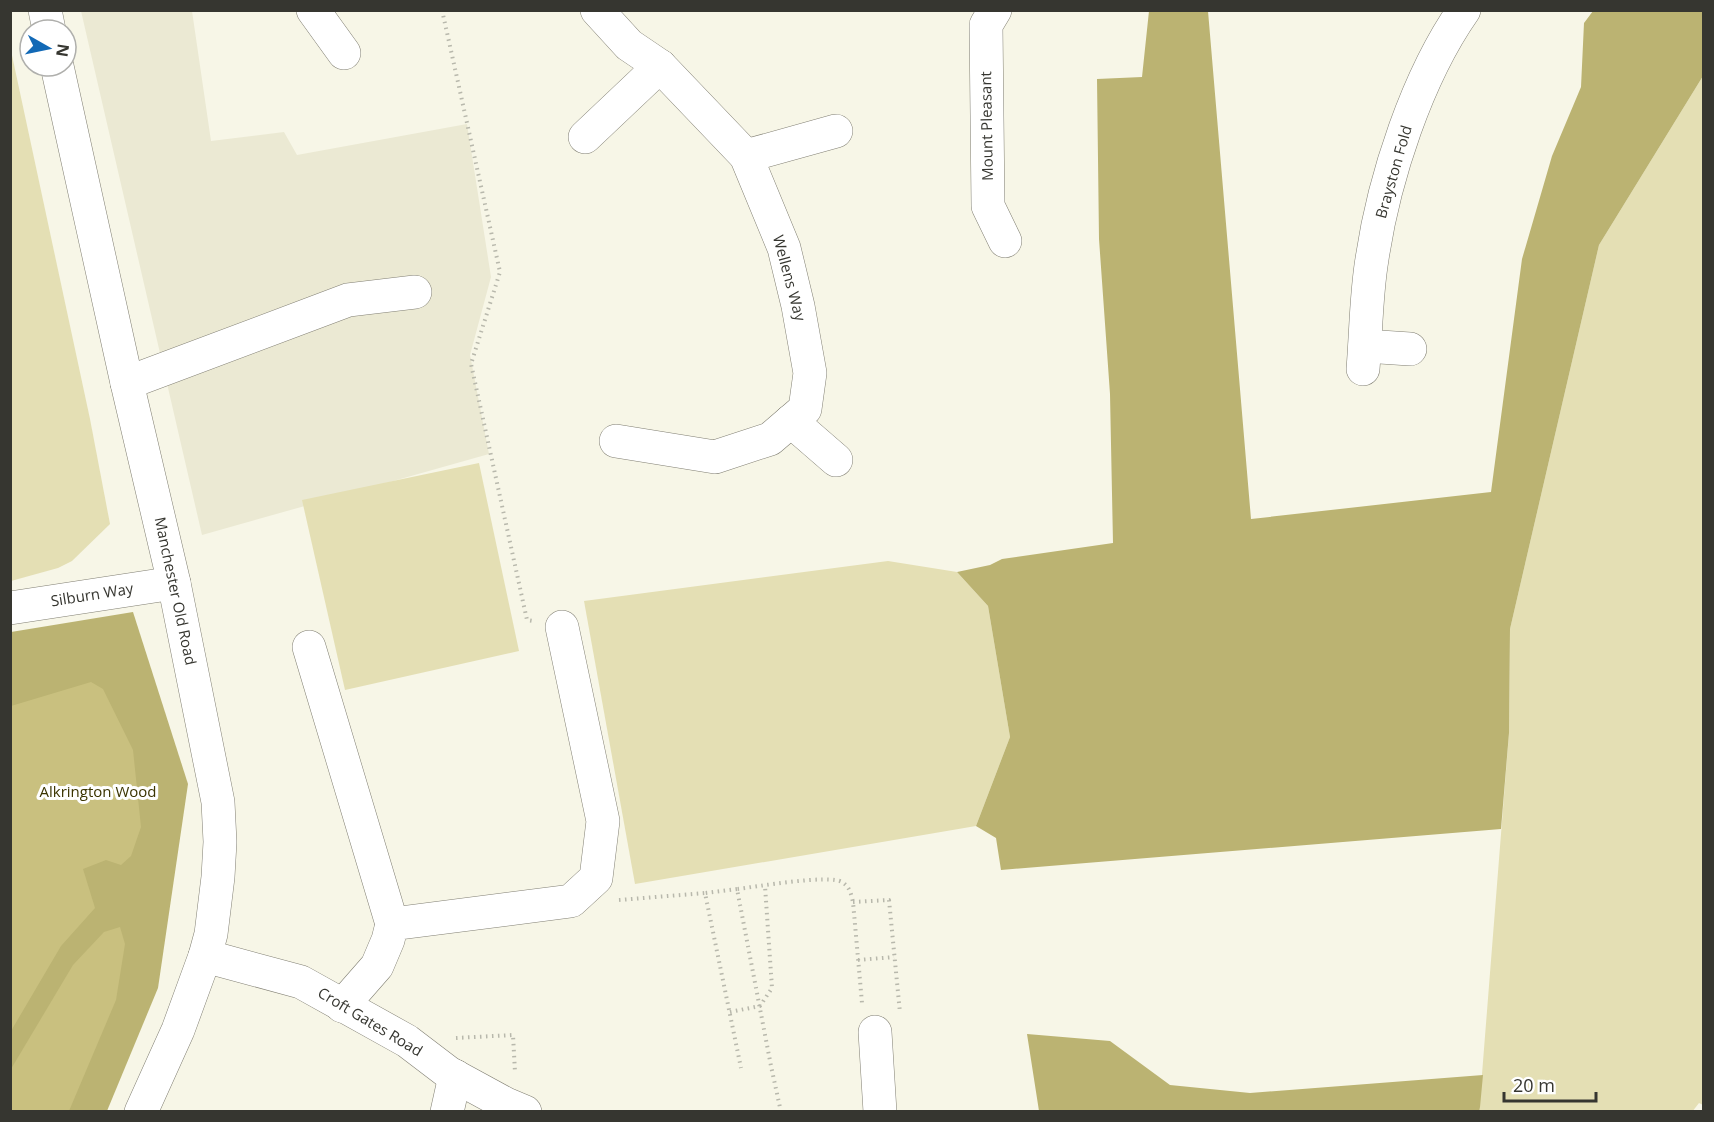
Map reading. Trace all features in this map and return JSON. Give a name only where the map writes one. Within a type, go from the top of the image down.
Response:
[{"type":"street","points":[[314,10],[344,53]]},
{"type":"street","name":"Wellens Way","points":[[597,10],[629,45],[660,66],[746,156],[784,248],[798,306],[810,373],[804,409],[770,439],[715,457],[616,441]]},
{"type":"street","name":"Mount Pleasant","points":[[995,10],[986,25],[988,206],[1005,241]]},
{"type":"street","name":"Brayston Fold","points":[[1410,349],[1364,358],[1372,260],[1384,200],[1404,133],[1425,80],[1448,33],[1464,10]]},
{"type":"street","points":[[585,137],[660,66]]},
{"type":"street","name":"Manchester Old Road","points":[[60,78],[174,583],[218,802],[220,842],[211,934],[178,1030],[141,1112]]},
{"type":"street","points":[[746,156],[836,131]]},
{"type":"street","points":[[127,383],[348,300],[415,292]]},
{"type":"street","points":[[791,422],[836,459]]},
{"type":"street","name":"Silburn Way","points":[[10,608],[174,583]]},
{"type":"street","points":[[392,924],[571,901],[596,878],[603,821],[562,627]]},
{"type":"street","points":[[309,647],[392,924],[377,966],[342,1006]]},
{"type":"street","name":"Croft Gates Road","points":[[205,956],[301,982],[407,1041],[455,1076],[525,1112]]},
{"type":"street","points":[[875,1032],[880,1112]]},
{"type":"street","points":[[447,1112],[455,1076]]},
{"type":"path","points":[[442,10],[500,272],[471,364],[526,620],[562,627]]},
{"type":"path","points":[[571,901],[591,902],[834,879],[841,881],[851,891],[853,902],[865,1032],[901,1030],[889,900],[853,902]]},
{"type":"path","points":[[729,1012],[760,1006],[772,988],[765,886]]},
{"type":"path","points":[[737,889],[782,1112]]},
{"type":"path","points":[[705,892],[741,1068]]},
{"type":"path","points":[[858,960],[894,957]]},
{"type":"path","points":[[454,1038],[513,1035],[515,1080]]},
{"type":"shaded area","points":[[81,11],[192,11],[211,141],[284,132],[297,155],[467,124],[491,277],[470,355],[489,454],[202,535]]},
{"type":"shaded area","points":[[10,46],[90,419],[110,524],[72,561],[58,568],[11,581]]},
{"type":"shaded area","points":[[1703,76],[1703,1105],[1699,1103],[1692,1112],[1479,1112],[1509,733],[1510,629],[1599,245]]},
{"type":"shaded area","points":[[479,463],[519,651],[345,690],[302,500]]},
{"type":"shaded area","points":[[888,561],[957,572],[988,606],[1010,737],[976,826],[635,884],[584,601]]},
{"type":"shaded area","points":[[91,682],[103,689],[133,750],[141,827],[131,856],[121,865],[106,860],[83,869],[95,908],[61,946],[11,1031],[11,706]]},
{"type":"shaded area","points":[[120,927],[125,944],[116,1000],[69,1111],[11,1111],[11,1069],[73,965],[104,932]]},
{"type":"green space","points":[[1149,11],[1208,11],[1251,519],[1491,492],[1522,259],[1552,156],[1581,87],[1584,23],[1593,11],[1703,11],[1703,76],[1599,245],[1510,629],[1509,733],[1501,829],[1001,870],[996,838],[976,826],[1010,737],[988,606],[957,572],[990,565],[1002,559],[1113,543],[1110,394],[1099,239],[1097,79],[1142,77]]},
{"type":"green space","name":"Alkrington Wood","points":[[133,612],[188,784],[158,988],[107,1111],[11,1112],[11,632]]},
{"type":"green space","points":[[1027,1034],[1110,1041],[1170,1085],[1250,1093],[1483,1075],[1480,1107],[1479,1112],[1039,1111]]}]
